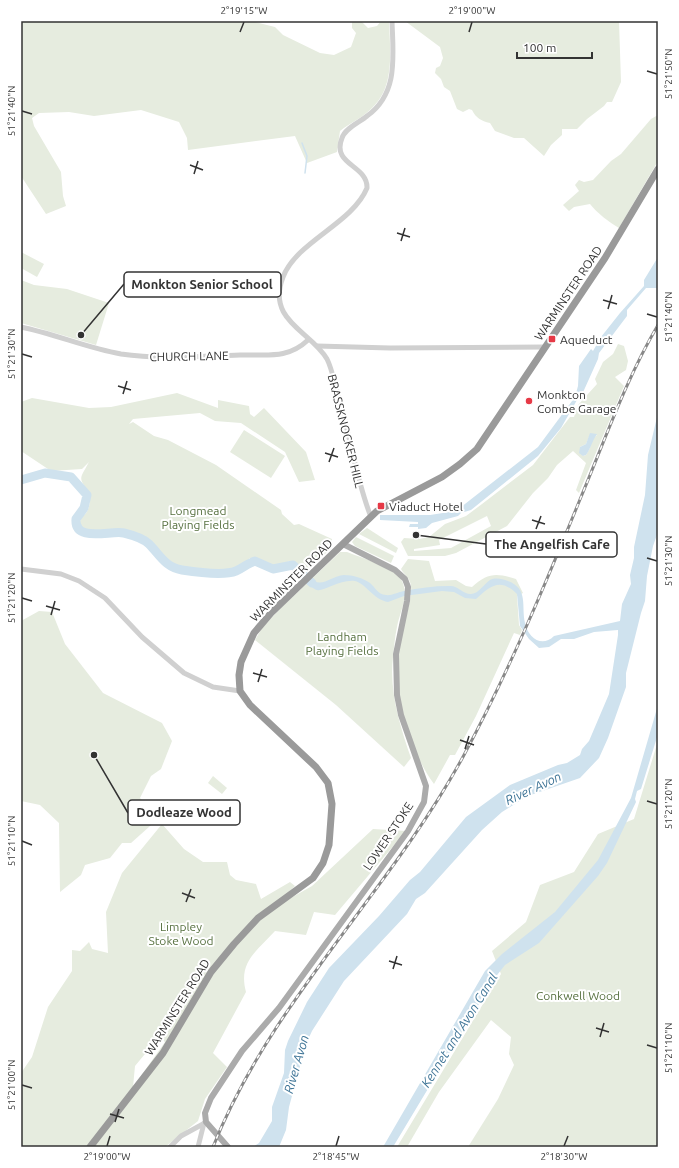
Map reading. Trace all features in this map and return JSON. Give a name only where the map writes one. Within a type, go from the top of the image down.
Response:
[{"type":"highway","name":"WARMINSTER ROAD","points":[[90,1147],[163,1053],[211,972],[258,918],[313,878],[323,863],[329,845],[332,804],[328,783],[316,766],[250,705],[240,691],[239,675],[245,651],[254,633],[263,621],[343,544],[369,514],[378,511],[442,477],[472,454],[503,412],[544,347],[605,258],[658,169]]},
{"type":"main road","name":"LOWER STOKE","points":[[205,1123],[206,1109],[211,1098],[242,1051],[279,1008],[408,831],[424,802],[426,794],[424,779],[401,715],[395,679],[397,646],[408,596],[408,587],[403,576],[385,564],[343,544]]},
{"type":"main road","points":[[205,1123],[228,1147]]},
{"type":"street","name":"BRASSKNOCKER HILL","points":[[369,514],[363,497],[345,415],[328,361],[317,346],[308,340],[286,317],[282,308],[280,296],[283,278],[294,260],[343,218],[365,194],[367,188],[365,176],[343,158],[341,151],[342,138],[349,129],[374,110],[388,92],[392,77],[392,21]]},
{"type":"street","name":"CHURCH LANE","points":[[21,327],[96,349],[171,359],[239,355],[274,355],[299,349],[308,340]]},
{"type":"street","points":[[317,346],[390,348],[544,347]]},
{"type":"street","points":[[21,569],[61,574],[79,581],[105,598],[142,637],[184,673],[213,687],[240,691]]},
{"type":"street","points":[[170,1147],[181,1136],[205,1123]]},
{"type":"street","points":[[198,1147],[205,1123]]},
{"type":"green space","points":[[21,21],[251,21],[275,27],[283,35],[320,53],[334,55],[351,47],[356,33],[352,28],[352,21],[361,21],[368,28],[377,26],[381,21],[389,21],[390,67],[385,89],[373,107],[340,131],[337,152],[307,163],[295,136],[188,150],[187,138],[179,122],[141,110],[94,116],[69,112],[39,113],[32,118],[34,126],[61,172],[63,196],[66,206],[46,214],[21,176]]},
{"type":"green space","points":[[405,21],[619,21],[621,82],[612,102],[607,102],[577,129],[562,129],[562,135],[551,145],[544,156],[524,138],[514,138],[495,131],[490,123],[479,119],[472,110],[469,109],[463,112],[457,109],[450,91],[444,87],[441,79],[435,73],[436,68],[440,66],[443,58],[440,47]]},
{"type":"green space","points":[[658,115],[658,161],[619,228],[603,217],[590,204],[574,207],[569,211],[563,205],[579,191],[575,185],[579,180],[584,182],[593,180],[611,161],[621,154],[651,119]]},
{"type":"green space","points":[[21,252],[44,264],[37,277],[21,268]]},
{"type":"green space","points":[[21,280],[34,285],[67,289],[109,303],[96,345],[21,323]]},
{"type":"green space","points":[[618,344],[624,346],[628,361],[626,370],[615,377],[624,386],[579,493],[576,490],[586,463],[573,451],[557,465],[548,478],[533,493],[507,526],[456,553],[445,556],[408,556],[401,542],[404,538],[419,539],[429,537],[445,524],[466,516],[533,465],[570,417],[574,417],[578,405],[597,384],[595,379],[603,362],[613,354]],"holes":[[[597,435],[591,440],[590,448],[586,455],[583,456],[580,447],[586,444],[589,437]],[[487,516],[491,526],[451,548],[414,551],[414,549],[440,545],[439,540]]]},
{"type":"green space","name":"Longmead Playing Fields","points":[[177,393],[218,408],[218,400],[249,406],[250,414],[254,417],[264,408],[306,452],[315,480],[299,482],[285,452],[241,423],[215,421],[200,413],[133,419],[129,424],[133,422],[154,436],[168,440],[216,465],[281,510],[282,514],[294,525],[299,524],[332,539],[332,548],[305,571],[291,561],[272,566],[250,558],[241,567],[229,573],[170,567],[150,544],[138,536],[122,531],[91,531],[82,527],[80,521],[90,504],[90,495],[81,479],[89,462],[82,469],[51,471],[21,451],[21,402],[32,398],[89,408],[111,407]]},
{"type":"green space","points":[[244,430],[285,456],[271,478],[230,452]]},
{"type":"green space","points":[[367,528],[398,548],[396,553],[359,534]]},
{"type":"green space","points":[[356,537],[394,556],[391,563],[355,546],[352,542]]},
{"type":"green space","name":"Landham Playing Fields","points":[[340,552],[347,552],[384,567],[397,575],[404,585],[404,603],[398,621],[392,670],[396,709],[411,758],[404,767],[336,705],[255,640],[262,628],[280,609]]},
{"type":"green space","points":[[408,559],[429,561],[435,581],[456,580],[466,586],[472,587],[488,576],[498,575],[516,579],[523,593],[517,596],[519,625],[522,630],[520,635],[514,633],[476,716],[455,755],[450,755],[434,784],[419,759],[407,730],[398,683],[398,652],[411,594],[409,580],[401,569]]},
{"type":"green space","points":[[39,611],[52,612],[65,644],[103,693],[162,723],[172,741],[161,769],[151,776],[140,798],[159,818],[131,843],[122,843],[110,858],[85,865],[81,875],[60,892],[59,823],[40,805],[21,801],[21,621]]},
{"type":"green space","name":"Conkwell Wood","points":[[658,741],[658,1147],[468,1147],[498,1099],[514,1065],[509,1054],[511,1037],[491,1020],[439,1092],[407,1147],[397,1147],[501,974],[492,951],[526,922],[540,885],[574,872],[598,834],[634,819]]},
{"type":"green space","points":[[213,776],[227,788],[222,794],[208,783]]},
{"type":"green space","name":"Limpley Stoke Wood","points":[[162,824],[184,849],[203,862],[227,862],[230,875],[236,880],[256,884],[261,899],[290,882],[295,886],[286,895],[289,899],[312,886],[373,829],[406,831],[335,915],[314,912],[306,935],[275,931],[250,958],[244,973],[246,992],[213,1053],[227,1067],[205,1099],[198,1121],[165,1147],[21,1147],[21,1073],[32,1057],[48,1007],[72,971],[72,950],[80,951],[89,942],[92,949],[108,953],[106,912],[122,873]],"holes":[[[159,1037],[165,1042],[133,1087],[135,1066]]]},
{"type":"water","points":[[658,257],[658,288],[646,288],[627,310],[627,316],[599,353],[598,359],[580,399],[577,400],[561,428],[538,456],[471,510],[461,513],[458,516],[432,523],[426,528],[418,529],[418,527],[409,527],[410,524],[418,524],[418,522],[380,520],[380,515],[430,515],[456,511],[538,447],[575,397],[578,386],[579,366],[591,349],[593,351],[601,337],[620,313],[644,286],[644,280]]},
{"type":"water","name":"River Avon","points":[[658,413],[658,532],[653,546],[647,576],[645,601],[626,673],[626,687],[608,738],[599,758],[580,778],[528,796],[502,812],[482,830],[425,893],[416,899],[407,914],[344,981],[312,1031],[306,1044],[289,1107],[286,1130],[279,1147],[253,1147],[259,1143],[272,1121],[272,1107],[284,1073],[285,1050],[288,1041],[307,1002],[329,968],[379,916],[410,880],[420,872],[466,817],[510,785],[558,765],[567,763],[580,755],[582,749],[589,741],[609,694],[618,635],[618,630],[594,632],[574,639],[561,639],[549,647],[539,648],[529,639],[520,626],[517,594],[511,589],[500,585],[491,587],[476,599],[465,598],[454,592],[442,591],[404,596],[388,602],[378,598],[359,582],[349,581],[317,590],[305,581],[309,577],[313,581],[322,582],[344,575],[361,578],[367,581],[379,592],[388,595],[420,588],[438,586],[452,586],[465,593],[474,594],[490,580],[497,578],[515,584],[522,593],[525,623],[532,637],[540,641],[549,640],[554,636],[620,621],[622,604],[631,584],[630,575],[634,558],[634,547],[645,495],[648,455]]},
{"type":"water","points":[[590,433],[597,434],[588,452],[583,456],[579,453],[580,447],[586,444]]},
{"type":"water","name":"Kennet and Avon Canal","points":[[658,705],[658,734],[641,789],[637,791],[635,799],[636,802],[607,863],[598,876],[539,943],[505,965],[494,979],[393,1147],[383,1147],[485,971],[502,954],[555,912],[598,860],[631,798]]},
{"type":"waterway","points":[[302,143],[307,156],[305,173]]},
{"type":"waterway","points":[[21,480],[45,473],[71,477],[87,495],[84,508],[76,519],[77,526],[81,531],[94,534],[124,533],[138,537],[147,542],[163,560],[176,568],[202,573],[224,573],[236,571],[255,561],[273,569],[293,565],[312,583]]},
{"type":"railway","points":[[213,1147],[237,1094],[266,1043],[298,995],[402,854],[464,755],[526,628],[616,410],[646,346],[658,325]]},
{"type":"place","name":"Monkton Senior School","points":[[81,335]]},
{"type":"place","name":"Aqueduct","points":[[552,339]]},
{"type":"place","name":"Monkton Combe Garage","points":[[529,401]]},
{"type":"place","name":"Viaduct Hotel","points":[[381,506]]},
{"type":"place","name":"The Angelfish Cafe","points":[[416,535]]},
{"type":"place","name":"Dodleaze Wood","points":[[94,755]]}]
